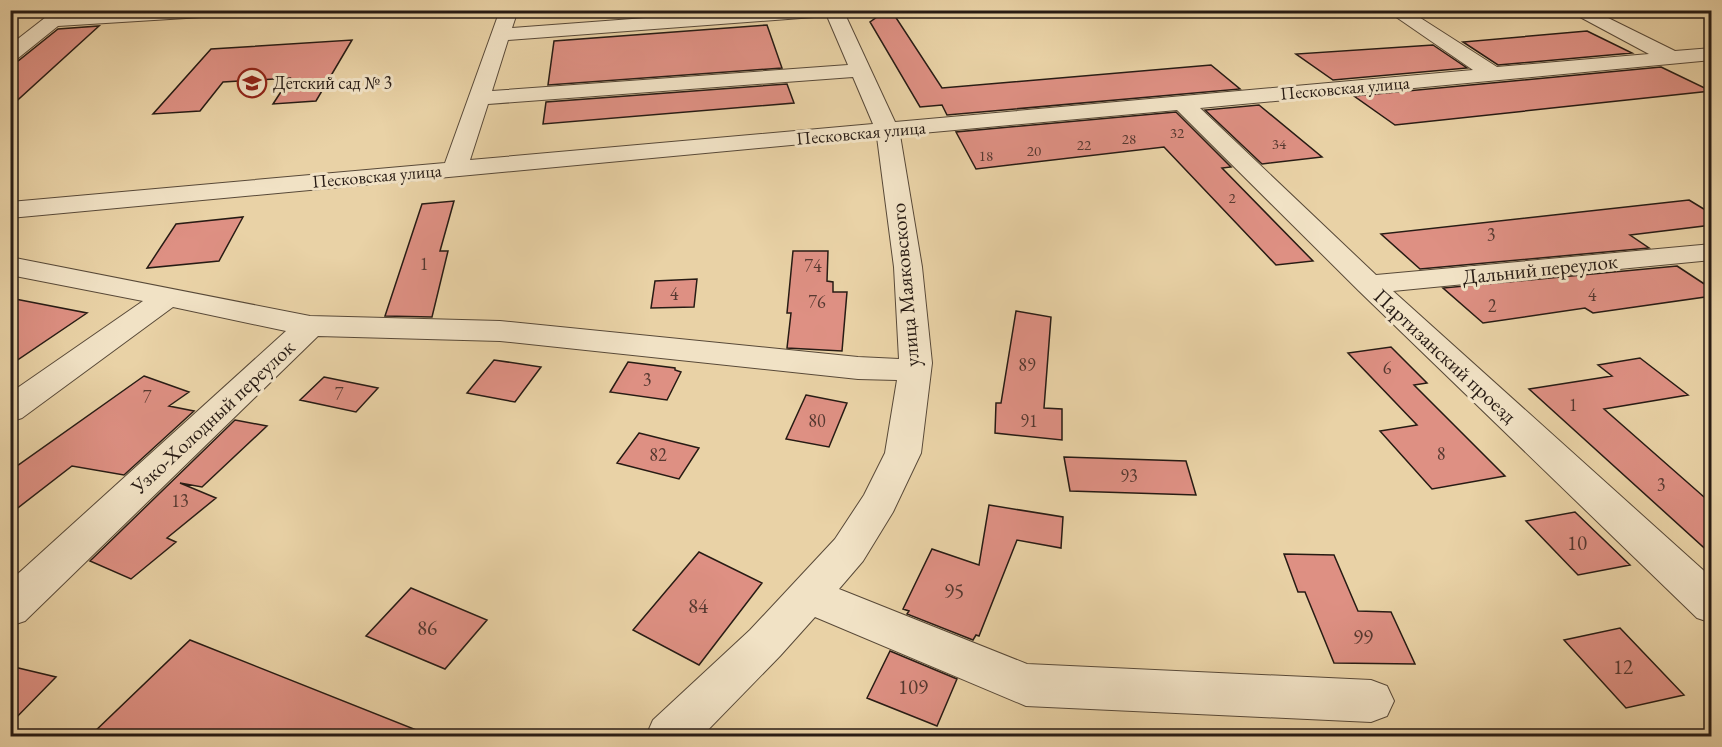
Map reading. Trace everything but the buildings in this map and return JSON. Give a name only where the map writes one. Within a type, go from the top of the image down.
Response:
[{"type":"street","points":[[10,55],[59,16],[218,10]]},
{"type":"street","points":[[455,169],[503,35],[509,10]]},
{"type":"street","points":[[503,35],[833,10]]},
{"type":"street","name":"улица Маяковского","points":[[670,736],[765,643],[849,550],[880,502],[903,453],[915,370],[908,267],[888,131],[833,10]]},
{"type":"street","points":[[1395,10],[1495,75]]},
{"type":"street","points":[[1576,10],[1673,58]]},
{"type":"street","name":"Песковская улица","points":[[10,210],[1712,54]]},
{"type":"street","points":[[481,98],[860,70]]},
{"type":"street","name":"Партизанский проезд","points":[[1183,103],[1369,285],[1712,605]]},
{"type":"street","name":"Дальний переулок","points":[[1369,285],[1712,252]]},
{"type":"street","name":"Узко-Холодный переулок","points":[[10,266],[310,326]]},
{"type":"street","points":[[10,410],[168,297]]},
{"type":"street","points":[[310,326],[500,331],[858,368],[915,370]]},
{"type":"street","name":"Узко-Холодный переулок","points":[[10,608],[310,326]]},
{"type":"street","points":[[808,595],[1026,685],[1371,701]]},
{"type":"place","name":"Детский сад № 3","points":[[252,83]]}]
